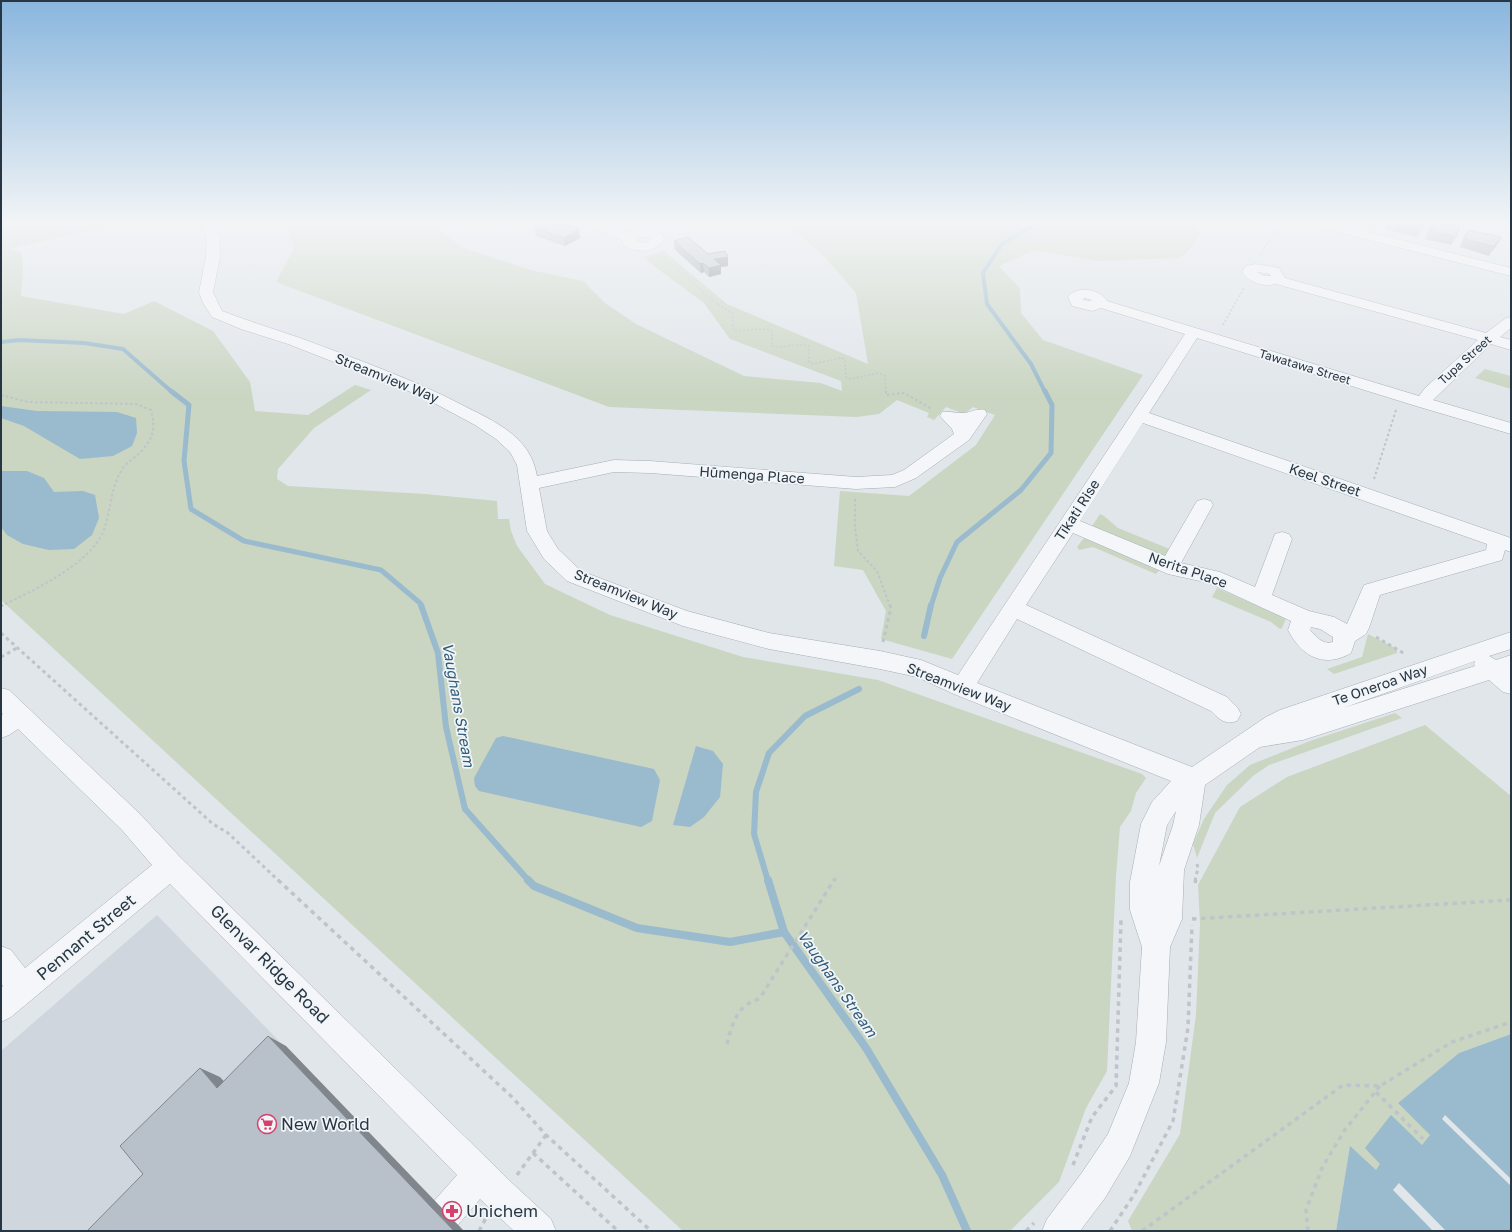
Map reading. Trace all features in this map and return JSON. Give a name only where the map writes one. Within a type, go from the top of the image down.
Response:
[{"type":"street","name":"Streamview Way","points":[[207,281],[206,292],[210,303],[217,314],[246,326],[293,341],[427,393],[481,421],[502,435],[517,449],[526,465],[537,531],[551,554],[574,576],[683,618],[769,641],[880,660],[921,669],[962,687],[1194,779]]},
{"type":"street","points":[[1282,281],[1511,345]]},
{"type":"street","name":"Tawatawa Street","points":[[1100,304],[1511,429]]},
{"type":"street","name":"Tupa Street","points":[[1422,403],[1431,391],[1489,338],[1511,321]]},
{"type":"street","name":"Tīkati Rise","points":[[962,687],[1138,415],[1193,333]]},
{"type":"street","name":"Hūmenga Place","points":[[529,484],[614,466],[650,467],[856,483],[894,481],[910,474],[962,436],[979,414],[968,419],[960,420],[948,416]]},
{"type":"street","name":"Keel Street","points":[[1138,415],[1504,543]]},
{"type":"street","points":[[948,416],[960,427],[962,436]]},
{"type":"street","points":[[1169,566],[1204,505]]},
{"type":"street","name":"Nerita Place","points":[[1068,523],[1169,566],[1213,577],[1307,619],[1314,619],[1329,623],[1351,633]]},
{"type":"street","points":[[1261,598],[1282,539]]},
{"type":"street","points":[[1307,619],[1302,621],[1299,630],[1305,640],[1318,649],[1333,652],[1339,650],[1351,633],[1371,590],[1495,555],[1504,543]]},
{"type":"street","points":[[1013,608],[1219,704],[1229,714]]},
{"type":"street","name":"Te Oneroa Way","points":[[1194,779],[1274,724],[1302,711],[1511,640]]},
{"type":"street","points":[[1472,654],[1502,668],[1511,685]]},
{"type":"street","name":"Te Oneroa Way","points":[[1254,738],[1304,730],[1502,668]]},
{"type":"street","name":"Glenvar Ridge Road","points":[[7,714],[130,822],[172,866],[539,1231]]},
{"type":"street","points":[[1065,1223],[1094,1186],[1119,1145],[1144,1083],[1151,1042],[1156,947],[1168,919],[1171,870],[1190,806],[1194,779]]},
{"type":"street","name":"Pennant Street","points":[[1,1007],[172,866]]},
{"type":"street","points":[[1,960],[23,990]]},
{"type":"street","points":[[446,1213],[480,1174]]},
{"type":"path","points":[[692,281],[711,299],[733,314],[733,330],[738,332],[767,328],[772,331],[772,346],[776,348],[803,343],[809,346],[809,362],[813,364],[842,358],[845,359],[846,377],[850,379],[878,373],[885,376],[886,395],[904,393],[914,398],[924,406],[948,416]]},
{"type":"path","points":[[1214,339],[1246,281]]},
{"type":"path","points":[[1,395],[28,402],[136,404],[151,410],[155,422],[154,433],[150,442],[122,468],[115,484],[103,534],[91,550],[61,573],[32,592],[1,606]]},
{"type":"path","points":[[1369,495],[1400,396]]},
{"type":"path","points":[[856,483],[854,527],[858,551],[876,571],[891,608],[880,660]]},
{"type":"path","points":[[1,633],[207,819],[228,833],[512,1097],[546,1135],[651,1231]]},
{"type":"path","points":[[1351,633],[1391,644],[1405,654]]},
{"type":"path","points":[[1,656],[17,648]]},
{"type":"path","points":[[727,1044],[731,1028],[745,1006],[760,998],[836,877]]},
{"type":"path","points":[[1192,919],[1511,900]]},
{"type":"path","points":[[1071,1170],[1092,1117],[1116,1086],[1121,915]]},
{"type":"path","points":[[1308,1231],[1306,1210],[1322,1168],[1344,1131],[1380,1086],[1452,1042],[1511,1023]]},
{"type":"path","points":[[1142,1231],[1344,1085],[1380,1086]]},
{"type":"path","points":[[1376,1092],[1423,1139]]},
{"type":"path","points":[[514,1179],[546,1135]]},
{"type":"path","points":[[533,1154],[618,1231]]},
{"type":"path","points":[[479,1231],[487,1216]]},
{"type":"shaded area","points":[[157,915],[463,1231],[1,1231],[1,1051]]},
{"type":"green space","points":[[1,281],[22,281],[21,296],[124,314],[154,301],[213,331],[250,382],[255,411],[308,415],[355,385],[371,390],[314,428],[278,469],[277,479],[288,486],[425,494],[497,501],[498,519],[509,519],[511,531],[517,546],[545,584],[610,615],[743,657],[878,680],[1142,774],[1146,778],[1136,793],[1131,811],[1120,827],[1116,876],[1107,1071],[1086,1108],[1059,1182],[1010,1231],[683,1231],[1,600]]},
{"type":"green space","points":[[583,281],[605,303],[636,324],[744,376],[821,383],[842,391],[841,381],[730,339],[704,303],[675,281],[700,281],[727,304],[868,364],[856,293],[846,281],[1013,281],[1020,289],[1021,313],[1043,340],[1143,375],[952,659],[881,639],[886,611],[863,570],[834,566],[840,491],[909,496],[976,445],[995,415],[973,407],[964,414],[946,407],[934,420],[927,417],[929,413],[897,400],[879,414],[856,417],[609,407],[276,282]]},
{"type":"green space","points":[[1485,369],[1511,376],[1511,389],[1475,378]]},
{"type":"green space","points":[[1100,514],[1118,528],[1172,550],[1166,561],[1090,529]]},
{"type":"green space","points":[[1084,538],[1159,570],[1156,574],[1093,547],[1079,550],[1077,547]]},
{"type":"green space","points":[[1217,588],[1286,618],[1282,628],[1280,629],[1271,622],[1212,597]]},
{"type":"green space","points":[[1368,634],[1395,648],[1397,653],[1334,674],[1327,669],[1362,657]]},
{"type":"green space","points":[[1395,713],[1402,718],[1269,765],[1253,776],[1215,813],[1197,858],[1193,844],[1204,819],[1227,785],[1250,765],[1310,741]]},
{"type":"green space","points":[[1425,725],[1511,796],[1511,1034],[1459,1053],[1398,1103],[1431,1135],[1422,1145],[1381,1164],[1376,1171],[1350,1147],[1336,1231],[1132,1231],[1128,1221],[1180,1134],[1196,1015],[1200,924],[1198,885],[1240,807],[1287,777]]},
{"type":"water","points":[[1,406],[37,411],[117,412],[136,418],[137,433],[132,446],[113,456],[80,459],[24,426],[1,418]]},
{"type":"water","points":[[1,471],[27,471],[44,478],[54,492],[83,491],[95,495],[99,518],[92,535],[74,549],[49,550],[23,544],[7,535],[1,527]]},
{"type":"water","points":[[503,736],[654,769],[660,780],[652,821],[641,827],[479,791],[475,786],[474,778],[496,738]]},
{"type":"water","points":[[696,746],[713,751],[723,764],[720,797],[704,817],[690,827],[673,825]]},
{"type":"water","points":[[1511,1034],[1511,1231],[1336,1231],[1350,1146],[1376,1170],[1380,1164],[1365,1148],[1391,1115],[1422,1145],[1430,1135],[1398,1103],[1459,1053]]},
{"type":"pier","points":[[1445,1115],[1511,1179],[1511,1186],[1442,1119]]},
{"type":"pier","points":[[1399,1183],[1446,1231],[1433,1231],[1393,1190]]},
{"type":"building","name":"New World","points":[[268,1036],[454,1231],[87,1231],[143,1174],[120,1146],[200,1068],[217,1088]]},
{"type":"waterway","name":"Vaughans Stream","points":[[984,281],[987,304],[1031,364],[1045,392]]},
{"type":"waterway","name":"Vaughans Stream","points":[[1,342],[19,340],[84,343],[123,349],[172,392]]},
{"type":"waterway","name":"Vaughans Stream","points":[[171,391],[189,405],[184,461],[191,509],[244,541],[381,570],[420,603],[421,606]]},
{"type":"waterway","name":"Vaughans Stream","points":[[931,606],[940,578],[957,542],[1021,490],[1051,453],[1052,405],[1045,391]]},
{"type":"waterway","name":"Vaughans Stream","points":[[421,605],[438,653],[446,727],[465,809],[529,881]]},
{"type":"waterway","name":"Vaughans Stream","points":[[924,636],[931,605]]},
{"type":"waterway","points":[[768,881],[754,834],[756,792],[769,753],[805,716],[859,689]]},
{"type":"waterway","points":[[768,880],[784,932]]},
{"type":"waterway","name":"Vaughans Stream","points":[[529,881],[534,886],[637,928],[730,942],[784,932]]},
{"type":"waterway","name":"Vaughans Stream","points":[[784,932],[866,1048],[942,1175],[967,1231]]},
{"type":"place","name":"New World","points":[[267,1124]]},
{"type":"place","name":"Unichem","points":[[452,1211]]}]
